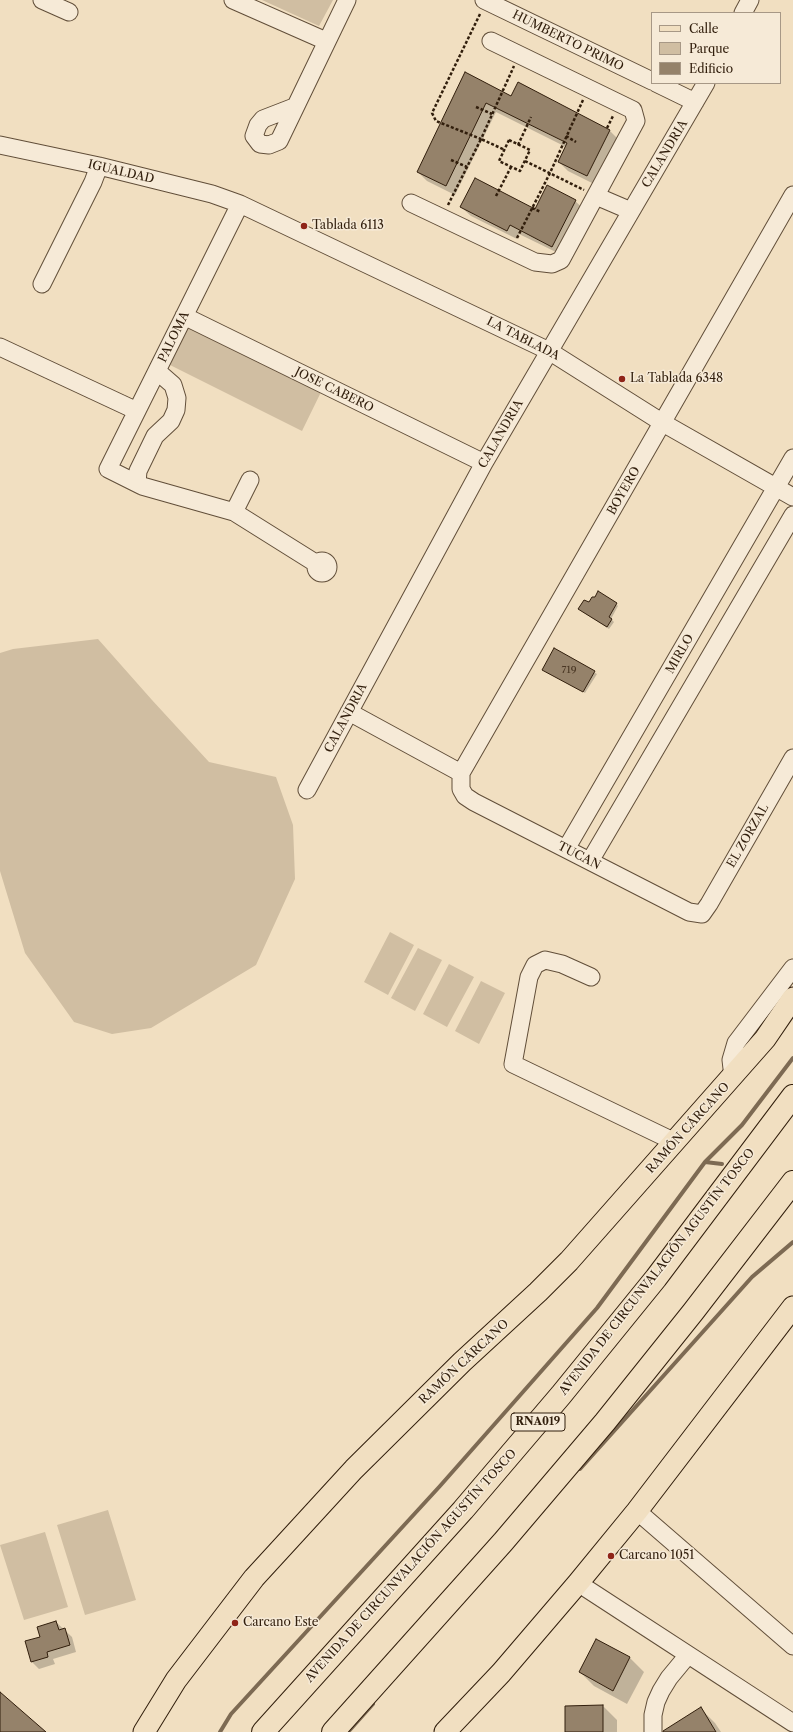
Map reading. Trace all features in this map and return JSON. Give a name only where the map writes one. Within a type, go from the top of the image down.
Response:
[{"type":"highway","name":"AVENIDA DE CIRCUNVALACIÓN AGUSTÍN TOSCO","points":[[263,1732],[452,1522],[561,1395],[656,1278],[793,1096]]},
{"type":"highway","points":[[333,1732],[503,1542],[605,1422],[694,1312],[793,1182]]},
{"type":"main road","name":"RAMÓN CÁRCANO","points":[[144,1732],[176,1680],[254,1578],[354,1469],[462,1362],[548,1282],[675,1142],[765,1039],[793,998]]},
{"type":"main road","points":[[445,1732],[501,1673],[637,1511],[793,1307]]},
{"type":"street","points":[[42,0],[69,12]]},
{"type":"street","points":[[233,0],[326,40]]},
{"type":"street","points":[[294,107],[347,0]]},
{"type":"street","name":"HUMBERTO PRIMO","points":[[485,1],[651,81]]},
{"type":"street","points":[[411,203],[535,262],[552,264],[561,260],[636,121],[633,110],[491,41]]},
{"type":"street","points":[[658,84],[695,102]]},
{"type":"street","name":"CALANDRIA","points":[[307,790],[484,463],[705,84]]},
{"type":"street","name":"IGUALDAD","points":[[0,145],[99,166],[212,194],[240,204]]},
{"type":"street","points":[[42,284],[93,182],[99,166]]},
{"type":"street","name":"BOYERO","points":[[461,781],[793,194]]},
{"type":"street","points":[[596,196],[631,211]]},
{"type":"street","name":"PALOMA","points":[[137,483],[108,469],[240,204]]},
{"type":"street","name":"LA TABLADA","points":[[240,204],[549,351],[663,423],[793,497]]},
{"type":"street","name":"JOSE CABERO","points":[[184,316],[484,463]]},
{"type":"street","points":[[0,347],[137,411]]},
{"type":"street","points":[[153,378],[173,385],[174,393],[177,398],[176,410],[171,421],[155,436],[138,471],[137,483],[234,512],[316,564]]},
{"type":"street","name":"MIRLO","points":[[566,849],[793,458]]},
{"type":"street","points":[[234,512],[250,480]]},
{"type":"street","points":[[590,861],[793,515]]},
{"type":"street","name":"TUCAN","points":[[349,712],[461,781],[465,796],[474,802],[689,912],[702,914]]},
{"type":"street","name":"EL ZORZAL","points":[[702,914],[793,758]]},
{"type":"street","points":[[590,977],[562,964],[545,960],[535,965],[529,976],[514,1064],[675,1142]]},
{"type":"street","points":[[732,1077],[731,1060],[736,1043],[793,968]]},
{"type":"street","points":[[637,1511],[793,1646]]},
{"type":"street","points":[[578,1583],[688,1655],[789,1725]]},
{"type":"street","points":[[653,1732],[653,1715],[661,1691],[669,1678],[688,1655]]},
{"type":"path","points":[[485,1],[432,113],[436,121],[505,150]]},
{"type":"path","points":[[455,208],[448,205],[481,139],[515,64]]},
{"type":"path","points":[[517,238],[550,173],[584,98],[590,101]]},
{"type":"path","points":[[476,107],[492,114]]},
{"type":"path","points":[[607,128],[615,112]]},
{"type":"path","points":[[518,145],[531,118]]},
{"type":"path","points":[[566,136],[576,142]]},
{"type":"path","points":[[509,140],[530,150],[520,171],[499,161],[505,150],[509,140]]},
{"type":"path","points":[[451,160],[467,167]]},
{"type":"path","points":[[525,161],[596,196]]},
{"type":"path","points":[[496,196],[511,167]]},
{"type":"path","points":[[532,208],[541,212]]},
{"type":"path","points":[[510,235],[524,241]]},
{"type":"green space","points":[[262,0],[333,0],[319,26]]},
{"type":"green space","points":[[189,323],[322,390],[302,431],[168,364]]},
{"type":"green space","points":[[98,639],[209,762],[276,777],[293,825],[295,879],[256,965],[151,1028],[112,1034],[74,1022],[25,953],[0,871],[0,653],[13,649]]},
{"type":"green space","points":[[390,932],[414,945],[388,995],[364,982]]},
{"type":"green space","points":[[418,948],[442,960],[415,1011],[391,998]]},
{"type":"green space","points":[[449,964],[474,977],[447,1027],[423,1014]]},
{"type":"green space","points":[[481,981],[505,993],[479,1044],[455,1031]]},
{"type":"green space","points":[[108,1510],[136,1600],[85,1615],[57,1525]]},
{"type":"green space","points":[[45,1532],[68,1607],[24,1620],[0,1545]]},
{"type":"building","points":[[465,72],[511,96],[518,82],[610,130],[587,176],[558,162],[567,143],[486,103],[446,186],[417,172]]},
{"type":"building","points":[[475,178],[535,209],[547,185],[576,200],[552,247],[510,225],[507,231],[460,207]]},
{"type":"building","points":[[598,591],[617,603],[609,617],[612,619],[607,627],[578,609],[584,600],[589,602],[592,597],[595,597]]},
{"type":"building","points":[[554,648],[595,671],[583,692],[542,670]]},
{"type":"building","points":[[56,1621],[59,1630],[65,1628],[70,1645],[47,1652],[48,1657],[31,1662],[25,1641],[40,1637],[37,1627]]},
{"type":"building","points":[[596,1639],[630,1657],[613,1691],[579,1672]]},
{"type":"building","points":[[0,1692],[46,1732],[0,1732]]},
{"type":"building","points":[[603,1705],[603,1732],[565,1732],[565,1706]]},
{"type":"building","points":[[701,1707],[716,1732],[663,1732],[663,1731]]},
{"type":"waterway","points":[[220,1732],[231,1714],[440,1486],[597,1308],[705,1162],[742,1125],[793,1058]]},
{"type":"waterway","points":[[705,1162],[722,1164]]},
{"type":"waterway","points":[[580,1469],[752,1277],[793,1242]]},
{"type":"waterway","points":[[348,1732],[373,1704]]},
{"type":"place","name":"Tablada 6113","points":[[304,226]]},
{"type":"place","name":"La Tablada 6348","points":[[622,379]]},
{"type":"place","name":"Carcano 1051","points":[[611,1556]]},
{"type":"place","name":"Carcano Este","points":[[235,1623]]}]
